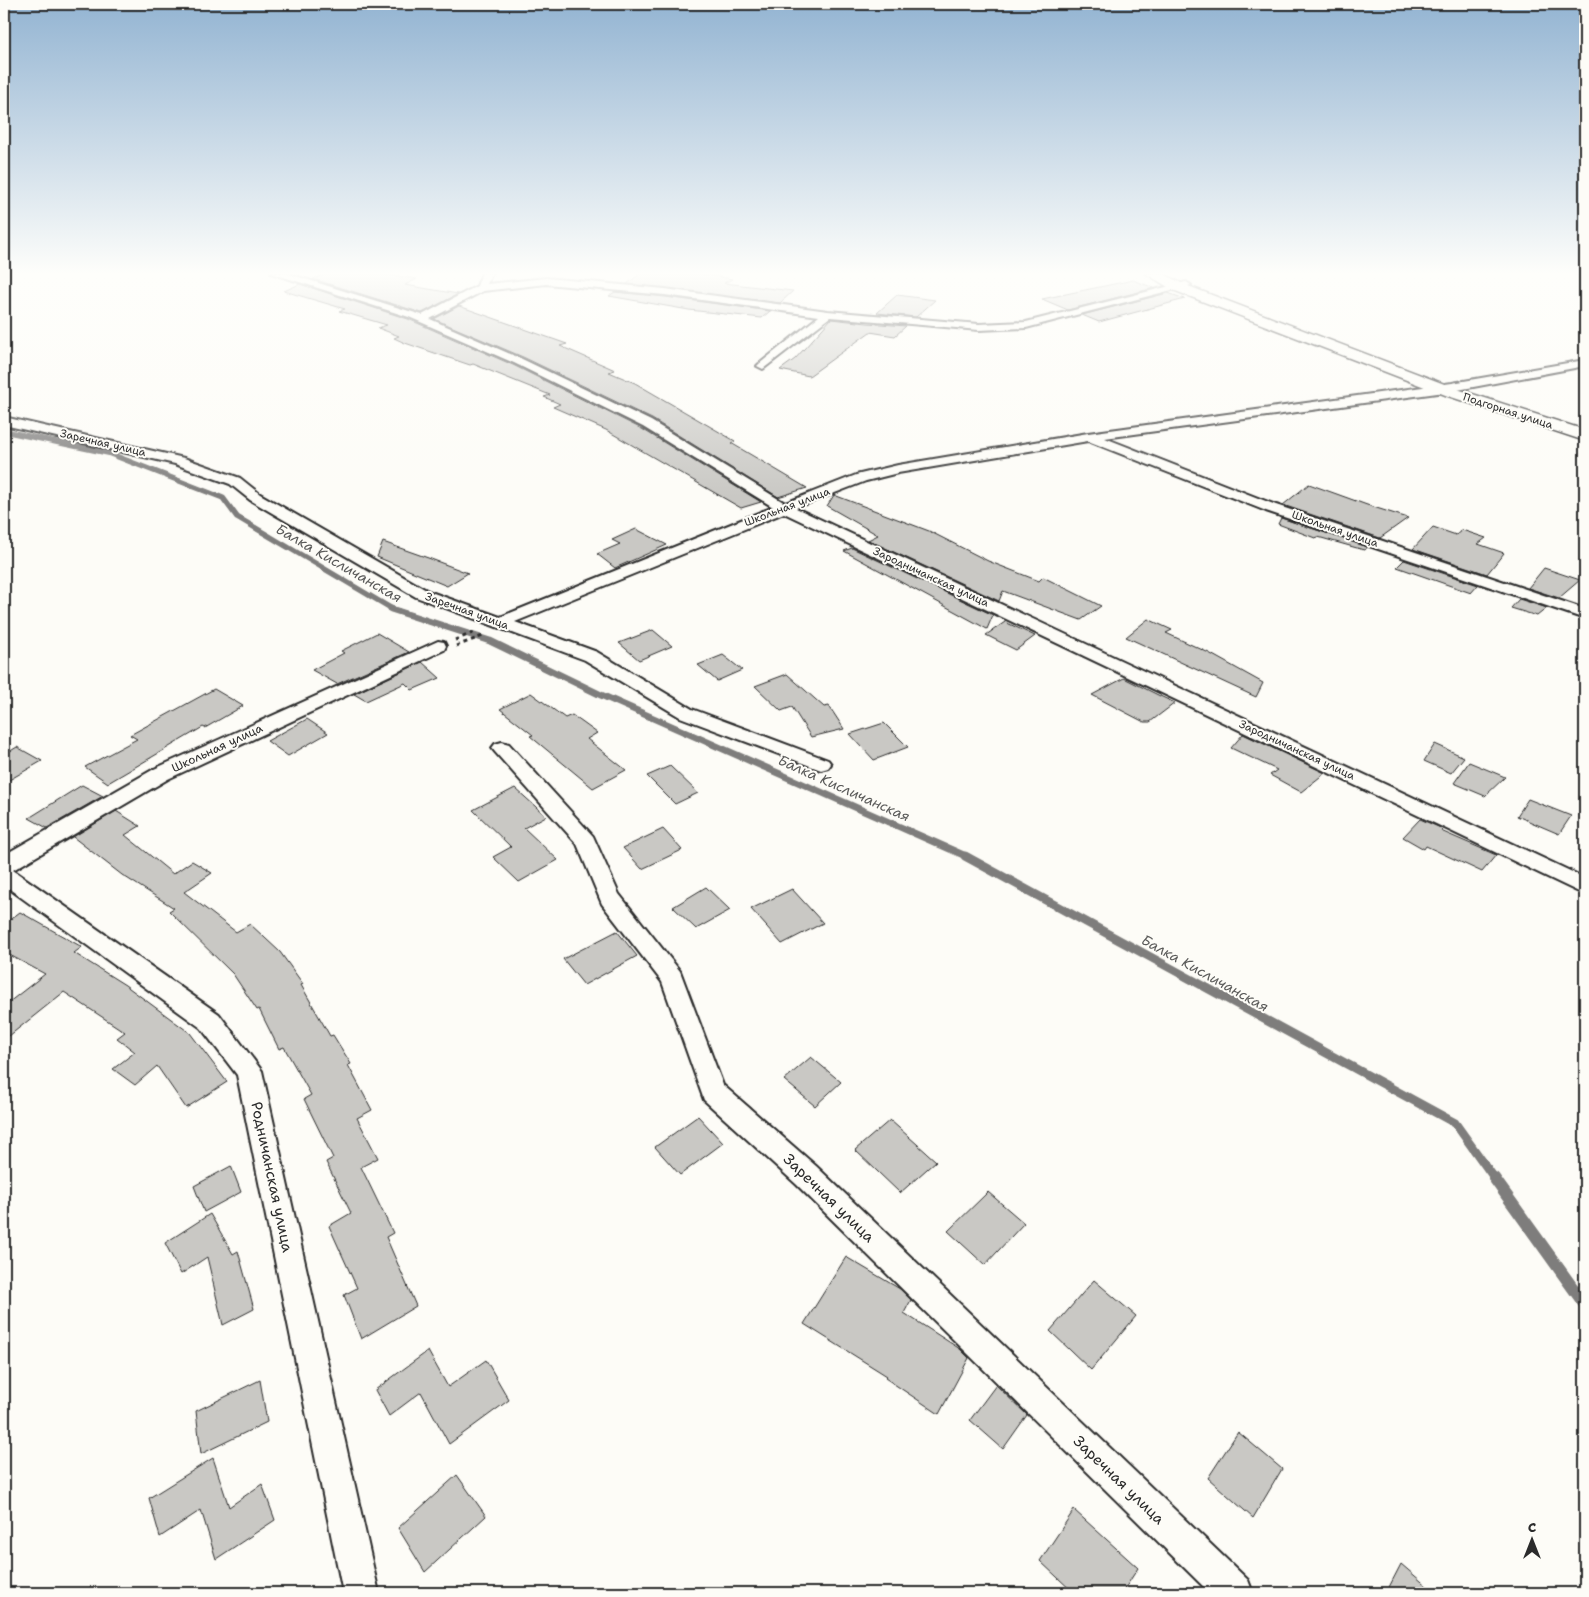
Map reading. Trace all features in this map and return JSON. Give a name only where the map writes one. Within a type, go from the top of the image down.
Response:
[{"type":"street","name":"Зародничанская улица","points":[[487,348],[647,424],[784,508],[1585,887]]},
{"type":"street","points":[[763,366],[786,348]]},
{"type":"street","name":"Подгорная улица","points":[[1343,348],[1446,387],[1585,436]]},
{"type":"street","name":"Школьная улица","points":[[500,623],[861,478],[898,468],[1088,437],[1446,387],[1585,363]]},
{"type":"street","name":"Подгорная улица","points":[[1446,387],[1585,430]]},
{"type":"street","name":"Заречная улица","points":[[4,421],[179,461],[235,481],[255,497],[422,594],[591,656],[686,713],[821,764]]},
{"type":"street","name":"Школьная улица","points":[[1088,437],[1271,508],[1585,614]]},
{"type":"street","name":"Школьная улица","points":[[4,865],[161,774],[436,647]]},
{"type":"street","name":"Заречная улица","points":[[502,748],[586,841],[610,898],[672,978],[713,1092],[806,1175],[1235,1593]]},
{"type":"street","name":"Родничанская улица","points":[[4,874],[210,1021],[249,1071],[361,1593]]},
{"type":"path","points":[[436,647],[458,646],[494,631],[500,623]]},
{"type":"path","points":[[436,647],[500,623]]},
{"type":"building","points":[[418,348],[473,348],[513,365],[642,429],[761,502],[741,508],[606,430],[553,407],[560,404],[544,397],[550,395],[473,364],[470,365]]},
{"type":"building","points":[[501,348],[563,348],[615,370],[609,372],[635,383],[735,441],[731,443],[807,488],[778,497],[652,419]]},
{"type":"building","points":[[805,348],[848,348],[809,376],[780,370],[795,359]]},
{"type":"building","points":[[1309,484],[1408,518],[1380,538],[1283,505]]},
{"type":"building","points":[[834,495],[929,531],[988,561],[1039,581],[1043,577],[1101,606],[1081,620],[1003,591],[999,601],[868,540],[878,535],[827,506]]},
{"type":"building","points":[[1281,518],[1368,547],[1364,550],[1318,537],[1315,538],[1278,524]]},
{"type":"building","points":[[1433,527],[1456,535],[1462,530],[1486,538],[1478,544],[1504,553],[1487,574],[1413,549]]},
{"type":"building","points":[[636,529],[667,545],[615,568],[597,554],[620,544],[612,540]]},
{"type":"building","points":[[383,542],[468,573],[447,586],[377,557]]},
{"type":"building","points":[[852,548],[993,615],[987,629],[844,551]]},
{"type":"building","points":[[1404,560],[1478,585],[1471,593],[1397,567]]},
{"type":"building","points":[[1544,568],[1580,580],[1559,598],[1528,588]]},
{"type":"building","points":[[1519,599],[1547,608],[1537,616],[1511,608]]},
{"type":"building","points":[[1148,619],[1172,630],[1166,633],[1209,653],[1263,683],[1256,697],[1126,637]]},
{"type":"building","points":[[1005,622],[1035,636],[1016,650],[986,635]]},
{"type":"building","points":[[653,630],[672,646],[639,660],[619,643]]},
{"type":"building","points":[[377,633],[409,652],[337,684],[312,670],[344,653],[341,651]]},
{"type":"building","points":[[723,655],[742,670],[717,681],[698,665]]},
{"type":"building","points":[[422,662],[440,678],[412,690],[405,683],[366,701],[354,694]]},
{"type":"building","points":[[787,674],[824,707],[829,706],[844,729],[811,737],[792,707],[781,711],[755,686]]},
{"type":"building","points":[[1124,678],[1175,703],[1150,722],[1144,722],[1092,695]]},
{"type":"building","points":[[214,689],[243,706],[205,728],[203,727],[108,783],[85,767],[137,739],[130,735]]},
{"type":"building","points":[[531,693],[565,718],[572,715],[597,733],[587,739],[626,770],[593,788],[530,736],[533,735],[500,709]]},
{"type":"building","points":[[307,719],[328,733],[288,756],[267,741]]},
{"type":"building","points":[[884,723],[908,747],[874,760],[850,734]]},
{"type":"building","points":[[1243,734],[1325,773],[1301,792],[1270,775],[1277,770],[1231,748]]},
{"type":"building","points":[[1435,744],[1464,757],[1451,773],[1424,761]]},
{"type":"building","points":[[17,747],[42,761],[4,783],[4,755]]},
{"type":"building","points":[[1469,762],[1505,777],[1485,796],[1454,783]]},
{"type":"building","points":[[670,766],[698,793],[675,804],[647,776]]},
{"type":"building","points":[[82,785],[103,796],[47,828],[29,818]]},
{"type":"building","points":[[515,788],[546,816],[524,828],[558,860],[519,882],[493,857],[511,847],[473,810]]},
{"type":"building","points":[[1528,799],[1571,816],[1559,834],[1517,816]]},
{"type":"building","points":[[116,811],[140,826],[125,835],[173,874],[192,861],[212,873],[184,892],[236,932],[250,924],[280,952],[303,984],[301,985],[330,1036],[333,1035],[351,1064],[348,1065],[372,1110],[357,1118],[378,1158],[361,1167],[393,1233],[386,1237],[416,1306],[361,1339],[344,1295],[357,1288],[329,1226],[351,1213],[326,1162],[333,1158],[304,1099],[311,1095],[284,1047],[279,1049],[259,1009],[257,1010],[233,974],[169,911],[174,908],[122,875],[73,837]]},
{"type":"building","points":[[1420,819],[1443,829],[1441,831],[1496,855],[1482,872],[1426,846],[1424,849],[1403,837]]},
{"type":"building","points":[[663,829],[682,850],[642,869],[623,848]]},
{"type":"building","points":[[706,887],[730,910],[696,929],[673,907]]},
{"type":"building","points":[[792,889],[823,923],[782,944],[751,909]]},
{"type":"building","points":[[20,912],[82,947],[74,953],[125,985],[190,1033],[227,1082],[186,1108],[157,1066],[135,1085],[113,1069],[135,1052],[117,1038],[125,1032],[64,992],[4,1040],[4,1006],[45,974],[4,952],[4,924]]},
{"type":"building","points":[[617,931],[637,956],[584,985],[563,959]]},
{"type":"building","points":[[811,1057],[841,1082],[815,1106],[784,1080]]},
{"type":"building","points":[[698,1116],[723,1143],[680,1175],[655,1147]]},
{"type":"building","points":[[890,1120],[936,1161],[900,1193],[855,1150]]},
{"type":"building","points":[[231,1166],[241,1192],[204,1212],[194,1186]]},
{"type":"building","points":[[988,1192],[1024,1223],[985,1265],[948,1231]]},
{"type":"building","points":[[210,1214],[233,1254],[238,1251],[254,1309],[223,1325],[207,1257],[181,1274],[165,1243]]},
{"type":"building","points":[[846,1257],[900,1289],[911,1300],[904,1313],[960,1349],[969,1358],[939,1414],[885,1378],[887,1376],[804,1324]]},
{"type":"building","points":[[1094,1280],[1136,1316],[1091,1370],[1050,1331]]},
{"type":"building","points":[[428,1351],[448,1387],[486,1360],[509,1400],[449,1444],[421,1392],[389,1416],[375,1390]]},
{"type":"building","points":[[260,1380],[267,1422],[201,1454],[196,1411]]},
{"type":"building","points":[[996,1385],[1027,1415],[1003,1449],[970,1420]]},
{"type":"building","points":[[1238,1432],[1282,1469],[1253,1518],[1208,1478]]},
{"type":"building","points":[[213,1458],[229,1507],[262,1484],[275,1520],[216,1559],[201,1510],[160,1537],[149,1498]]},
{"type":"building","points":[[457,1475],[486,1516],[425,1572],[398,1528]]},
{"type":"building","points":[[1074,1510],[1138,1568],[1122,1593],[1074,1593],[1040,1561]]},
{"type":"building","points":[[1401,1564],[1435,1593],[1386,1593]]},
{"type":"waterway","name":"Балка Кисличанская","points":[[4,431],[108,453],[223,498],[237,517],[394,610]]},
{"type":"waterway","name":"Балка Кисличанская","points":[[394,610],[490,641],[601,695],[968,857]]},
{"type":"waterway","name":"Балка Кисличанская","points":[[965,856],[1455,1123],[1495,1179]]},
{"type":"waterway","name":"Балка Кисличанская","points":[[1494,1178],[1585,1305]]}]
